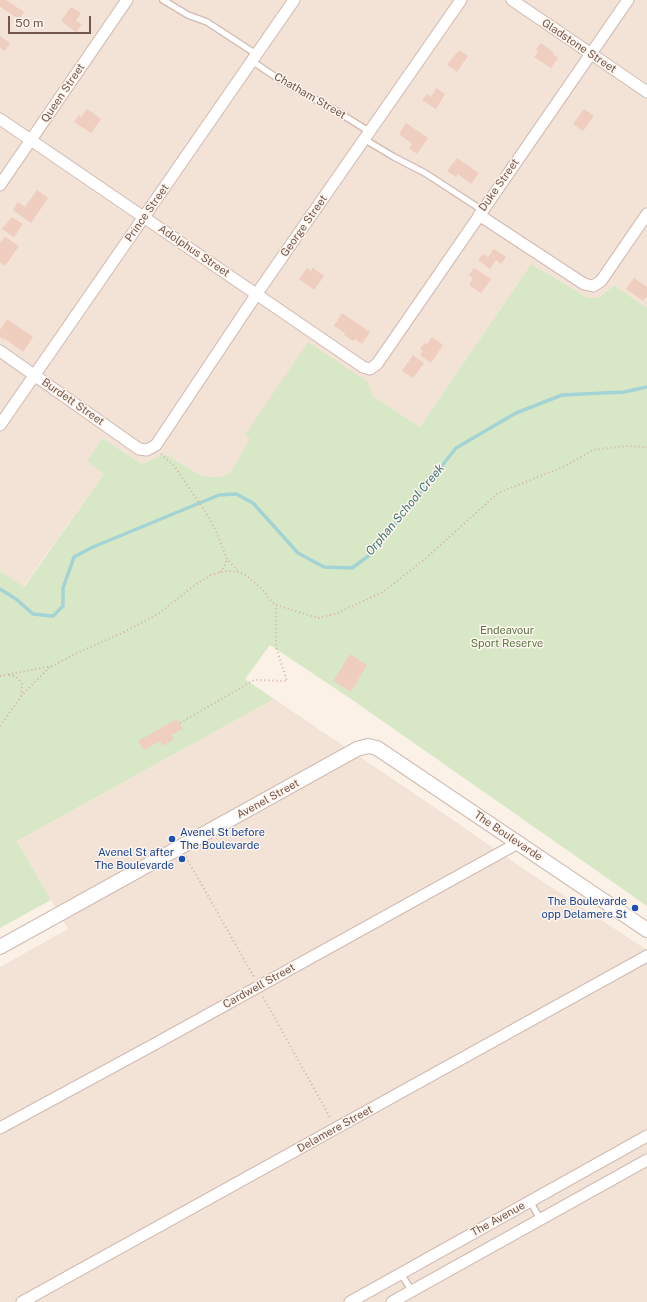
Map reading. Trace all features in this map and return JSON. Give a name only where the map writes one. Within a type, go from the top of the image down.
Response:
[{"type":"street","name":"Queen Street","points":[[0,185],[126,0]]},
{"type":"street","name":"Prince Street","points":[[0,426],[294,0]]},
{"type":"street","name":"George Street","points":[[150,448],[160,438],[257,294],[461,0]]},
{"type":"street","name":"Gladstone Street","points":[[512,0],[647,92]]},
{"type":"street","name":"Duke Street","points":[[370,369],[377,364],[628,0]]},
{"type":"street","name":"Adolphus Street","points":[[0,118],[363,367],[370,369]]},
{"type":"street","name":"Chatham Street","points":[[481,212],[584,284],[593,286],[601,281],[647,214]]},
{"type":"street","name":"Burdett Street","points":[[0,351],[139,449],[150,448]]},
{"type":"street","name":"The Boulevarde","points":[[368,746],[377,748],[647,930]]},
{"type":"street","name":"Avenel Street","points":[[0,947],[359,748],[368,746]]},
{"type":"street","name":"Cardwell Street","points":[[0,1128],[518,843]]},
{"type":"street","name":"Delamere Street","points":[[22,1302],[647,956]]},
{"type":"street","name":"The Avenue","points":[[350,1302],[647,1136]]},
{"type":"street","name":"The Avenue","points":[[392,1302],[647,1160]]},
{"type":"lane","name":"Chatham Street","points":[[163,0],[188,15],[208,22],[254,57],[280,80],[338,112],[394,157],[425,173],[481,212]]},
{"type":"lane","points":[[530,1202],[540,1219]]},
{"type":"lane","points":[[401,1274],[412,1291]]},
{"type":"path","points":[[150,448],[175,468],[206,513],[216,532],[227,559],[239,572],[247,576],[262,589],[276,605],[318,618],[335,614],[383,592],[425,559],[498,493],[565,466],[593,450],[626,446],[647,447]]},
{"type":"path","points":[[220,573],[225,566],[227,559]]},
{"type":"path","points":[[0,676],[52,666],[122,633],[158,614],[195,585],[211,575],[225,571],[239,572]]},
{"type":"path","points":[[180,723],[254,680],[287,681],[276,647],[276,605]]},
{"type":"path","points":[[0,726],[20,697],[52,666]]},
{"type":"path","points":[[8,674],[15,676],[22,684],[20,697]]},
{"type":"path","points":[[180,847],[259,986],[263,997],[336,1128]]},
{"type":"shaded area","points":[[0,0],[647,0],[647,308],[614,285],[597,298],[588,298],[531,264],[420,427],[373,396],[368,382],[246,435],[251,438],[229,474],[218,477],[202,476],[165,454],[141,464],[103,438],[104,474],[23,587],[0,571]]},
{"type":"shaded area","points":[[274,699],[528,872],[647,950],[647,1302],[0,1302],[0,967],[68,929],[17,841]]},
{"type":"green space","name":"Endeavour Sport Reserve","points":[[531,264],[588,298],[598,298],[614,285],[647,308],[647,906],[351,699],[270,645],[245,679],[274,699],[17,841],[51,900],[0,928],[0,571],[24,587],[104,474],[87,461],[103,438],[141,464],[165,454],[202,476],[218,477],[229,474],[250,439],[245,435],[308,342],[368,382],[373,396],[420,427]]},
{"type":"building","points":[[0,0],[6,0],[24,12],[19,19],[0,7]]},
{"type":"building","points":[[71,7],[81,13],[76,21],[82,24],[76,32],[61,21]]},
{"type":"building","points":[[0,36],[10,43],[5,51],[0,48]]},
{"type":"building","points":[[541,43],[558,58],[551,68],[534,57],[538,52],[536,50]]},
{"type":"building","points":[[459,50],[468,56],[457,72],[447,65]]},
{"type":"building","points":[[436,88],[445,94],[436,109],[422,100],[427,94],[431,97]]},
{"type":"building","points":[[87,109],[101,119],[91,133],[74,122],[79,115],[81,117]]},
{"type":"building","points":[[584,109],[594,116],[583,131],[573,124]]},
{"type":"building","points":[[406,123],[428,138],[417,154],[409,148],[412,144],[399,134]]},
{"type":"building","points":[[457,158],[479,173],[471,184],[458,174],[456,177],[447,171]]},
{"type":"building","points":[[37,190],[48,198],[31,223],[13,210],[18,202],[25,207]]},
{"type":"building","points":[[12,217],[23,224],[14,237],[2,229]]},
{"type":"building","points":[[5,237],[19,246],[5,266],[0,262],[0,241],[1,242]]},
{"type":"building","points":[[494,249],[506,257],[501,264],[496,260],[490,269],[478,260],[483,254],[488,257]]},
{"type":"building","points":[[307,268],[311,271],[313,268],[324,276],[314,290],[299,279]]},
{"type":"building","points":[[474,268],[491,279],[481,293],[469,285],[473,278],[469,275]]},
{"type":"building","points":[[634,278],[647,287],[647,296],[643,301],[626,289]]},
{"type":"building","points":[[342,313],[370,332],[362,344],[355,339],[353,341],[344,335],[345,333],[334,326]]},
{"type":"building","points":[[7,319],[33,337],[23,352],[4,338],[4,340],[0,337],[0,330]]},
{"type":"building","points":[[432,337],[443,345],[431,363],[420,355],[423,351],[420,349],[425,343],[427,344]]},
{"type":"building","points":[[413,355],[424,363],[413,378],[402,371]]},
{"type":"building","points":[[350,654],[367,665],[351,692],[333,681]]},
{"type":"building","points":[[177,719],[183,729],[171,735],[174,739],[162,746],[160,741],[144,750],[138,741]]},
{"type":"waterway","name":"Orphan School Creek","points":[[0,589],[16,599],[33,614],[53,616],[63,606],[63,588],[74,557],[93,547],[219,495],[236,494],[253,503],[298,553],[324,567],[352,568],[371,554],[456,448],[516,413],[562,395],[624,392],[647,387]]},
{"type":"place","name":"Avenel St before The Boulevarde","points":[[172,839]]},
{"type":"place","name":"Avenel St after The Boulevarde","points":[[182,859]]},
{"type":"place","name":"The Boulevarde opp Delamere St","points":[[635,908]]}]
